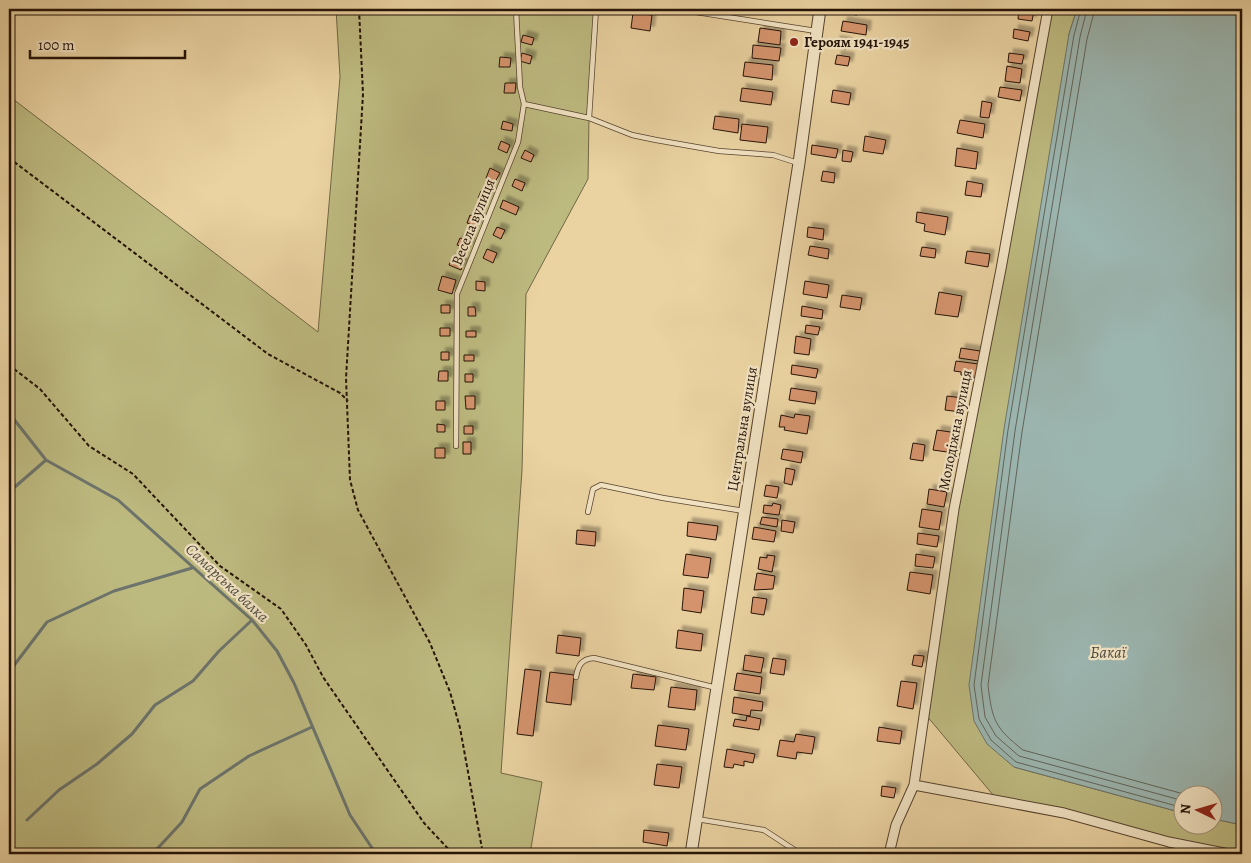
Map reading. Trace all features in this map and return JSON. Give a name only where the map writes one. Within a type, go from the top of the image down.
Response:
[{"type":"street","name":"Центральна вулиця","points":[[691,854],[799,163],[820,9]]},
{"type":"street","name":"Молодіжна вулиця","points":[[889,854],[896,825],[914,785],[954,509],[1001,269],[1048,9]]},
{"type":"street","points":[[914,785],[1064,814],[1169,842],[1229,854]]},
{"type":"lane","name":"Весела вулиця","points":[[456,446],[456,294],[518,142],[524,104],[520,87],[516,9]]},
{"type":"lane","points":[[589,118],[596,9]]},
{"type":"lane","points":[[677,9],[817,31]]},
{"type":"lane","points":[[524,104],[589,118],[632,135],[719,151],[773,155],[799,163]]},
{"type":"lane","points":[[588,512],[593,489],[601,486],[744,511]]},
{"type":"lane","points":[[576,677],[578,666],[582,662],[594,658],[717,688]]},
{"type":"lane","points":[[696,819],[764,830],[796,851]]},
{"type":"path","points":[[359,9],[363,94],[346,378],[350,480],[366,528],[430,643],[450,692],[460,728],[483,854]]},
{"type":"path","points":[[9,158],[268,354],[340,393],[348,401]]},
{"type":"path","points":[[9,365],[40,389],[89,446],[133,474],[220,566],[281,609],[306,645],[323,677],[424,823],[453,854]]},
{"type":"shaded area","points":[[336,9],[596,9],[589,118],[588,179],[526,294],[522,470],[501,773],[542,782],[530,854],[9,854],[9,96],[318,332],[340,77]]},
{"type":"shaded area","points":[[1048,9],[1077,9],[1069,34],[1014,767],[1174,811],[1174,836],[1224,836],[1224,821],[1242,825],[1242,854],[1229,854],[999,802],[926,715],[954,509]]},
{"type":"water","name":"Бакаї","points":[[1077,9],[1242,9],[1242,825],[1224,821],[1224,786],[1174,786],[1174,811],[1014,767],[987,744],[974,721],[969,685],[1004,429],[1069,34]]},
{"type":"building","points":[[842,9],[858,9],[857,15],[842,13]]},
{"type":"building","points":[[1019,9],[1034,10],[1032,21],[1018,19]]},
{"type":"building","points":[[633,13],[652,15],[650,31],[631,28]]},
{"type":"building","points":[[843,21],[867,25],[866,35],[841,31]]},
{"type":"building","points":[[760,28],[781,31],[780,45],[758,42]]},
{"type":"building","points":[[1014,29],[1030,32],[1028,41],[1013,38]]},
{"type":"building","points":[[523,35],[534,38],[532,45],[521,42]]},
{"type":"building","points":[[836,40],[847,42],[846,49],[835,47]]},
{"type":"building","points":[[753,45],[781,48],[779,61],[752,58]]},
{"type":"building","points":[[522,53],[532,56],[530,64],[520,61]]},
{"type":"building","points":[[1009,53],[1024,55],[1022,64],[1008,62]]},
{"type":"building","points":[[837,55],[850,57],[848,66],[835,64]]},
{"type":"building","points":[[500,57],[511,58],[510,67],[499,67]]},
{"type":"building","points":[[745,62],[773,65],[772,80],[743,76]]},
{"type":"building","points":[[1007,66],[1022,69],[1020,83],[1005,81]]},
{"type":"building","points":[[505,83],[516,83],[515,93],[504,93]]},
{"type":"building","points":[[1000,87],[1022,90],[1020,101],[998,97]]},
{"type":"building","points":[[742,88],[773,92],[771,105],[740,101]]},
{"type":"building","points":[[833,90],[851,93],[849,105],[831,102]]},
{"type":"building","points":[[982,101],[992,103],[989,118],[980,117]]},
{"type":"building","points":[[715,116],[739,119],[738,133],[713,129]]},
{"type":"building","points":[[960,120],[985,124],[983,138],[957,133]]},
{"type":"building","points":[[503,121],[513,124],[512,131],[501,129]]},
{"type":"building","points":[[742,124],[768,127],[766,143],[740,140]]},
{"type":"building","points":[[865,136],[886,140],[883,154],[863,151]]},
{"type":"building","points":[[501,141],[510,145],[507,153],[498,149]]},
{"type":"building","points":[[812,145],[838,149],[836,158],[811,154]]},
{"type":"building","points":[[957,148],[978,152],[976,169],[955,166]]},
{"type":"building","points":[[525,150],[534,155],[531,162],[521,158]]},
{"type":"building","points":[[843,150],[853,152],[851,162],[842,161]]},
{"type":"building","points":[[490,168],[500,173],[495,182],[486,178]]},
{"type":"building","points":[[823,171],[835,173],[834,183],[821,181]]},
{"type":"building","points":[[515,179],[525,183],[522,191],[512,186]]},
{"type":"building","points":[[967,181],[983,184],[981,197],[965,195]]},
{"type":"building","points":[[481,191],[489,194],[485,201],[478,198]]},
{"type":"building","points":[[503,200],[519,207],[516,215],[500,208]]},
{"type":"building","points":[[917,212],[948,217],[945,235],[924,231],[925,224],[916,222]]},
{"type":"building","points":[[470,215],[480,219],[477,227],[467,223]]},
{"type":"building","points":[[497,227],[505,230],[501,239],[493,235]]},
{"type":"building","points":[[808,227],[824,229],[823,240],[807,237]]},
{"type":"building","points":[[460,238],[471,243],[469,249],[457,245]]},
{"type":"building","points":[[810,246],[829,249],[828,259],[808,255]]},
{"type":"building","points":[[922,247],[936,249],[935,258],[920,256]]},
{"type":"building","points":[[487,249],[497,253],[493,263],[483,258]]},
{"type":"building","points":[[967,251],[990,254],[988,267],[965,263]]},
{"type":"building","points":[[452,258],[464,263],[461,270],[449,265]]},
{"type":"building","points":[[442,276],[456,280],[452,294],[438,290]]},
{"type":"building","points":[[476,281],[485,282],[485,291],[476,290]]},
{"type":"building","points":[[805,281],[829,285],[827,298],[803,294]]},
{"type":"building","points":[[939,292],[962,296],[958,317],[935,314]]},
{"type":"building","points":[[842,295],[862,298],[860,310],[840,307]]},
{"type":"building","points":[[441,305],[450,305],[450,313],[441,313]]},
{"type":"building","points":[[802,306],[823,310],[822,319],[801,316]]},
{"type":"building","points":[[468,307],[475,307],[476,316],[468,316]]},
{"type":"building","points":[[806,325],[820,327],[818,335],[805,333]]},
{"type":"building","points":[[440,328],[450,328],[450,336],[440,336]]},
{"type":"building","points":[[466,331],[476,331],[476,337],[466,337]]},
{"type":"building","points":[[796,336],[811,339],[809,355],[794,353]]},
{"type":"building","points":[[961,348],[980,351],[979,361],[959,358]]},
{"type":"building","points":[[441,352],[449,352],[449,360],[441,360]]},
{"type":"building","points":[[464,355],[474,355],[474,361],[464,361]]},
{"type":"building","points":[[956,361],[978,364],[976,378],[961,375],[961,372],[954,371]]},
{"type":"building","points":[[792,365],[818,369],[816,378],[791,374]]},
{"type":"building","points":[[439,371],[448,371],[448,381],[438,381]]},
{"type":"building","points":[[465,374],[473,374],[473,382],[465,382]]},
{"type":"building","points":[[791,388],[817,392],[815,404],[789,400]]},
{"type":"building","points":[[465,396],[475,396],[475,409],[466,409]]},
{"type":"building","points":[[947,396],[963,398],[961,412],[945,410]]},
{"type":"building","points":[[436,401],[445,401],[445,410],[436,410]]},
{"type":"building","points":[[795,414],[810,416],[807,434],[784,430],[785,427],[779,427],[781,415],[794,418]]},
{"type":"building","points":[[437,424],[445,425],[445,432],[437,432]]},
{"type":"building","points":[[464,426],[473,426],[473,434],[464,434]]},
{"type":"building","points":[[937,430],[957,433],[954,453],[933,450]]},
{"type":"building","points":[[463,442],[471,442],[471,454],[463,454]]},
{"type":"building","points":[[913,443],[925,445],[923,461],[910,459]]},
{"type":"building","points":[[435,448],[445,448],[445,458],[435,458]]},
{"type":"building","points":[[783,449],[803,452],[801,463],[781,459]]},
{"type":"building","points":[[786,468],[795,470],[792,485],[784,483]]},
{"type":"building","points":[[766,485],[779,487],[777,498],[764,496]]},
{"type":"building","points":[[929,489],[947,492],[944,507],[927,504]]},
{"type":"building","points":[[773,503],[781,505],[779,515],[763,513],[764,505],[772,506]]},
{"type":"building","points":[[922,509],[942,512],[939,530],[919,527]]},
{"type":"building","points":[[762,517],[778,519],[777,527],[760,524]]},
{"type":"building","points":[[782,520],[795,522],[793,533],[781,531]]},
{"type":"building","points":[[688,522],[718,526],[716,540],[687,536]]},
{"type":"building","points":[[754,527],[776,531],[774,542],[752,539]]},
{"type":"building","points":[[577,530],[596,532],[595,546],[576,544]]},
{"type":"building","points":[[918,533],[939,536],[937,547],[917,544]]},
{"type":"building","points":[[686,554],[711,558],[708,578],[683,575]]},
{"type":"building","points":[[916,554],[935,557],[933,568],[915,566]]},
{"type":"building","points":[[767,555],[775,556],[772,572],[758,569],[760,557],[767,558]]},
{"type":"building","points":[[910,572],[933,575],[930,594],[907,590]]},
{"type":"building","points":[[757,573],[775,576],[773,589],[754,590]]},
{"type":"building","points":[[684,588],[704,591],[701,613],[682,610]]},
{"type":"building","points":[[753,597],[767,599],[764,615],[751,613]]},
{"type":"building","points":[[678,630],[703,634],[701,651],[676,648]]},
{"type":"building","points":[[558,635],[581,638],[579,656],[556,653]]},
{"type":"building","points":[[745,655],[764,658],[761,673],[743,670]]},
{"type":"building","points":[[914,655],[924,656],[922,667],[912,665]]},
{"type":"building","points":[[773,658],[786,660],[784,675],[770,673]]},
{"type":"building","points":[[525,669],[541,671],[533,736],[517,734]]},
{"type":"building","points":[[550,672],[574,675],[571,705],[546,702]]},
{"type":"building","points":[[737,673],[762,677],[760,694],[734,690]]},
{"type":"building","points":[[633,674],[656,677],[654,690],[631,688]]},
{"type":"building","points":[[901,681],[917,683],[913,709],[897,706]]},
{"type":"building","points":[[671,687],[697,690],[695,710],[668,707]]},
{"type":"building","points":[[734,697],[763,702],[762,711],[751,710],[750,716],[732,713]]},
{"type":"building","points":[[747,716],[761,719],[759,730],[733,726],[735,719],[746,721]]},
{"type":"building","points":[[658,725],[689,729],[686,750],[655,746]]},
{"type":"building","points":[[879,727],[902,731],[900,744],[877,741]]},
{"type":"building","points":[[796,734],[815,737],[812,754],[797,752],[796,759],[777,756],[780,740],[794,742]]},
{"type":"building","points":[[727,749],[755,754],[753,763],[744,761],[744,766],[734,764],[733,768],[724,767]]},
{"type":"building","points":[[657,764],[682,767],[679,788],[654,785]]},
{"type":"building","points":[[882,786],[896,788],[894,798],[881,796]]},
{"type":"building","points":[[644,830],[669,833],[667,846],[643,842]]},
{"type":"waterway","name":"Самарська балка","points":[[9,413],[46,460],[118,500],[252,620],[277,651],[294,683],[350,815],[376,854]]},
{"type":"waterway","points":[[9,492],[46,460]]},
{"type":"waterway","points":[[9,672],[47,622],[114,591],[192,568]]},
{"type":"waterway","points":[[27,820],[59,790],[97,764],[132,734],[155,705],[193,681],[219,651],[252,620]]},
{"type":"waterway","points":[[145,854],[158,848],[182,822],[200,789],[249,756],[312,727]]},
{"type":"place","name":"Героям 1941-1945","points":[[794,42]]}]
